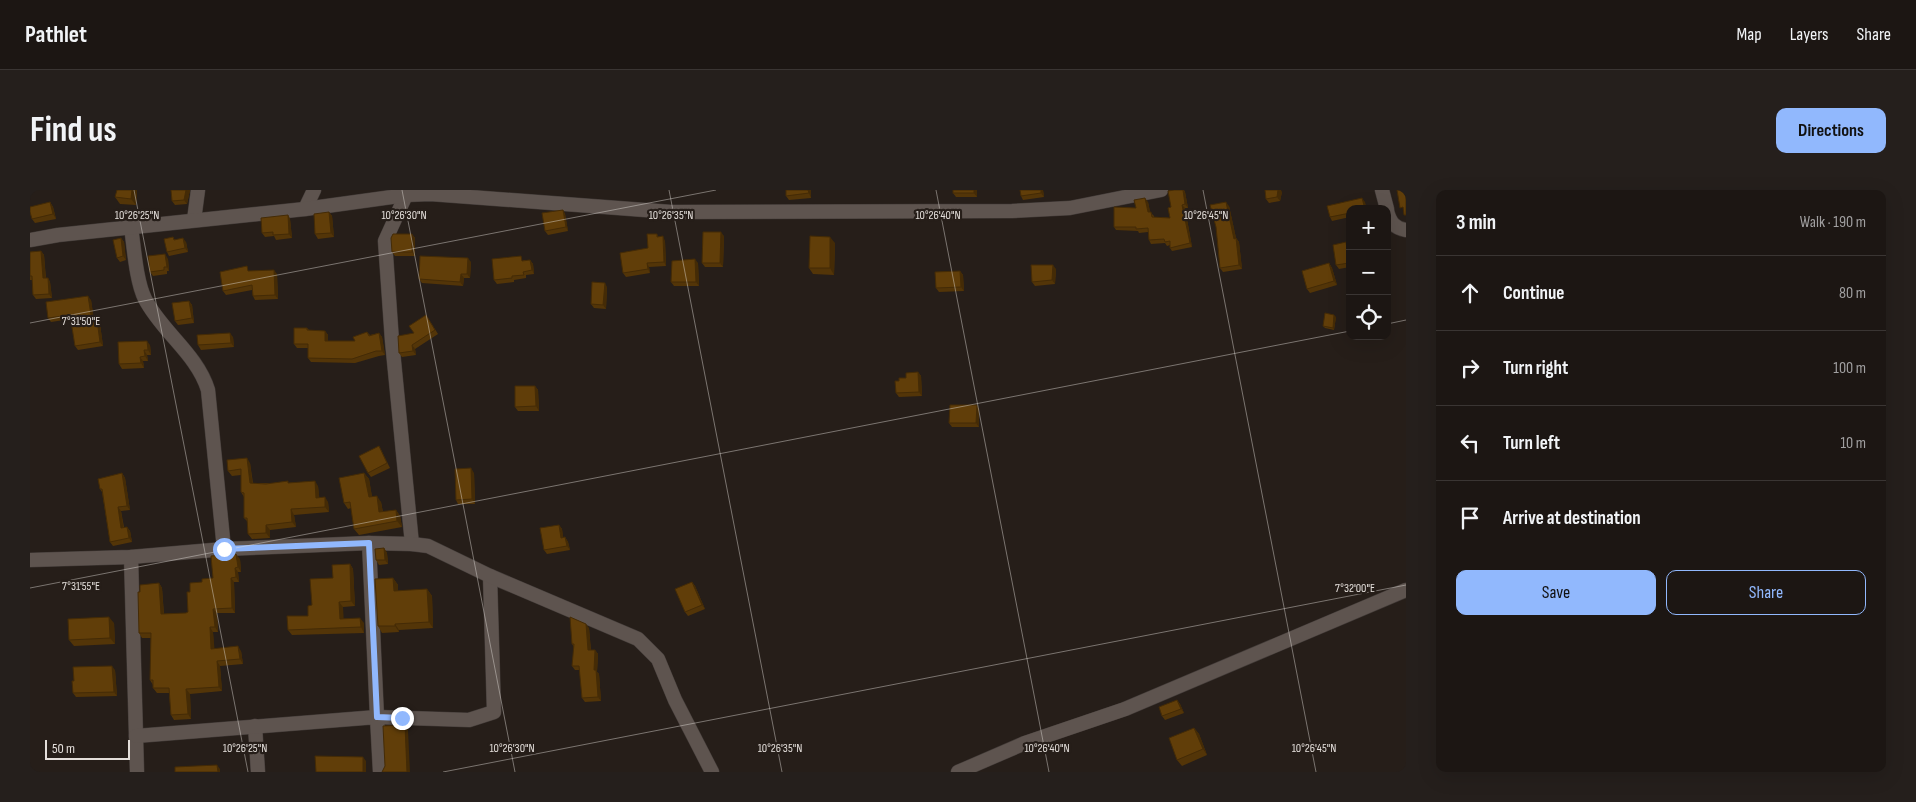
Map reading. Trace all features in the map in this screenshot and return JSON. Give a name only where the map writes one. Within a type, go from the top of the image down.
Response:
[{"type":"street","points":[[194,220],[198,190]]},
{"type":"street","points":[[305,209],[314,190]]},
{"type":"street","points":[[30,240],[58,235],[305,209],[406,194],[430,194],[671,212],[1002,211],[1070,208],[1161,190]]},
{"type":"street","points":[[1382,190],[1386,205]]},
{"type":"street","points":[[406,194],[385,241],[392,341],[412,544]]},
{"type":"street","points":[[1391,220],[1397,228],[1406,230]]},
{"type":"street","points":[[131,227],[138,272],[145,298],[162,324],[200,369],[208,390],[224,549]]},
{"type":"street","points":[[369,543],[380,772]]},
{"type":"street","points":[[30,560],[131,557],[224,549],[369,543],[428,546],[490,576],[638,639],[658,659],[675,700],[712,772]]},
{"type":"street","points":[[131,557],[137,772]]},
{"type":"street","points":[[136,736],[377,717],[469,720],[494,712],[490,576]]},
{"type":"street","points":[[958,772],[1026,744],[1125,709],[1406,590]]},
{"type":"street","points":[[255,726],[258,772]]},
{"type":"building","points":[[117,190],[132,190],[131,199],[115,197]]},
{"type":"building","points":[[171,190],[186,190],[184,200],[172,201]]},
{"type":"building","points":[[786,190],[808,190],[809,193],[786,196]]},
{"type":"building","points":[[953,190],[974,190],[974,193],[953,193]]},
{"type":"building","points":[[1020,190],[1041,190],[1041,193],[1021,196]]},
{"type":"building","points":[[1183,190],[1185,204],[1182,205],[1190,243],[1170,248],[1170,241],[1165,242],[1164,239],[1149,240],[1148,228],[1114,227],[1114,207],[1136,208],[1134,200],[1145,198],[1148,212],[1151,212],[1152,217],[1170,218],[1168,208],[1171,207],[1168,191]]},
{"type":"building","points":[[1265,190],[1278,190],[1277,197],[1266,199]]},
{"type":"building","points":[[1397,190],[1406,190],[1406,215],[1404,215],[1403,207],[1400,208]]},
{"type":"building","points":[[1362,198],[1364,205],[1346,205],[1346,214],[1330,217],[1327,206]]},
{"type":"building","points":[[50,202],[53,214],[32,219],[30,207]]},
{"type":"building","points":[[1226,202],[1234,239],[1236,238],[1239,265],[1220,268],[1216,227],[1210,205]]},
{"type":"building","points":[[563,210],[566,227],[545,231],[542,213]]},
{"type":"building","points":[[329,212],[331,233],[315,234],[314,214]]},
{"type":"building","points":[[288,215],[289,234],[273,235],[273,232],[262,233],[261,218]]},
{"type":"building","points":[[703,232],[721,232],[720,263],[702,263]]},
{"type":"building","points":[[393,234],[412,234],[412,252],[392,252],[391,238]]},
{"type":"building","points":[[647,234],[657,234],[657,237],[663,236],[664,262],[647,263],[648,269],[623,273],[620,253],[648,248]]},
{"type":"building","points":[[810,236],[830,237],[830,268],[809,268]]},
{"type":"building","points":[[173,237],[174,240],[183,238],[185,248],[167,252],[164,239]]},
{"type":"building","points":[[121,238],[123,256],[117,258],[113,240]]},
{"type":"building","points":[[1346,242],[1346,263],[1336,265],[1333,245]]},
{"type":"building","points":[[41,251],[43,278],[48,278],[49,294],[33,295],[32,276],[30,276],[30,252]]},
{"type":"building","points":[[165,254],[167,267],[164,267],[164,270],[150,272],[148,256]]},
{"type":"building","points":[[420,256],[468,258],[467,274],[461,274],[460,282],[419,279]]},
{"type":"building","points":[[521,256],[522,261],[530,260],[532,270],[523,272],[524,275],[494,280],[492,259]]},
{"type":"building","points":[[695,259],[696,282],[671,282],[672,261]]},
{"type":"building","points":[[1329,263],[1334,281],[1307,289],[1302,271]]},
{"type":"building","points":[[1031,265],[1053,265],[1052,280],[1032,282]]},
{"type":"building","points":[[247,266],[248,271],[274,270],[275,295],[253,296],[252,285],[223,291],[220,272]]},
{"type":"building","points":[[960,271],[961,287],[936,288],[935,272]]},
{"type":"building","points":[[592,282],[605,283],[603,305],[591,304]]},
{"type":"building","points":[[88,296],[92,321],[97,320],[100,342],[75,346],[70,315],[48,318],[46,302]]},
{"type":"building","points":[[189,301],[192,318],[175,321],[172,303]]},
{"type":"building","points":[[1325,313],[1334,315],[1333,328],[1323,326]]},
{"type":"building","points":[[426,315],[435,330],[412,345],[413,351],[399,353],[398,336],[414,333],[409,326]]},
{"type":"building","points":[[294,328],[325,331],[325,341],[355,341],[353,337],[367,332],[369,336],[379,333],[382,351],[376,351],[352,359],[308,358],[308,344],[294,344]]},
{"type":"building","points":[[230,333],[231,343],[198,345],[197,335]]},
{"type":"building","points":[[147,341],[148,350],[144,350],[145,356],[140,357],[141,363],[119,364],[118,342]]},
{"type":"building","points":[[918,372],[919,392],[896,393],[895,381],[899,381],[899,378],[906,378],[906,373]]},
{"type":"building","points":[[515,386],[535,386],[536,406],[515,407]]},
{"type":"building","points":[[950,405],[977,405],[976,423],[949,423]]},
{"type":"building","points":[[379,446],[387,463],[368,473],[359,456]]},
{"type":"building","points":[[247,458],[250,483],[315,481],[316,498],[325,497],[325,507],[291,509],[292,522],[266,525],[266,533],[248,534],[247,518],[244,518],[244,493],[241,492],[241,469],[228,471],[227,460]]},
{"type":"building","points":[[471,468],[472,499],[456,500],[455,469]]},
{"type":"building","points":[[122,473],[127,506],[118,507],[121,528],[127,527],[129,538],[110,542],[102,489],[100,489],[98,479]]},
{"type":"building","points":[[364,473],[369,497],[377,496],[379,512],[396,510],[397,521],[354,529],[350,502],[344,503],[339,478]]},
{"type":"building","points":[[559,525],[561,538],[565,537],[567,546],[544,550],[540,528]]},
{"type":"building","points":[[384,548],[385,560],[376,560],[375,549]]},
{"type":"building","points":[[236,554],[238,567],[235,568],[236,577],[231,578],[232,608],[213,609],[215,627],[210,627],[211,649],[238,646],[240,659],[217,661],[219,687],[186,689],[188,714],[171,715],[169,688],[153,688],[153,680],[150,680],[151,633],[139,633],[138,592],[140,592],[140,585],[159,583],[161,614],[186,613],[188,612],[187,592],[190,592],[190,583],[202,582],[202,579],[213,578],[211,556]]},
{"type":"building","points":[[350,564],[351,601],[339,602],[340,619],[360,618],[361,627],[288,630],[287,616],[308,616],[308,606],[312,605],[310,579],[333,578],[332,565]]},
{"type":"building","points":[[393,578],[394,591],[427,589],[429,622],[378,626],[375,579]]},
{"type":"building","points":[[692,582],[702,605],[685,612],[675,589]]},
{"type":"building","points":[[109,617],[110,638],[69,640],[68,619]]},
{"type":"building","points":[[570,617],[586,624],[588,650],[595,650],[594,670],[596,670],[598,697],[582,698],[579,666],[572,666],[574,644],[572,644]]},
{"type":"building","points":[[112,666],[114,692],[73,693],[73,667]]},
{"type":"building","points":[[1177,700],[1181,709],[1162,716],[1159,707]]},
{"type":"building","points":[[405,725],[407,772],[382,772],[385,766],[383,726]]},
{"type":"building","points":[[1194,728],[1203,749],[1177,760],[1169,738]]},
{"type":"building","points":[[315,756],[363,757],[363,772],[316,772]]},
{"type":"building","points":[[217,765],[218,772],[175,772],[175,767]]},
{"type":"route","points":[[224,549],[369,543],[377,717],[402,718]]}]
